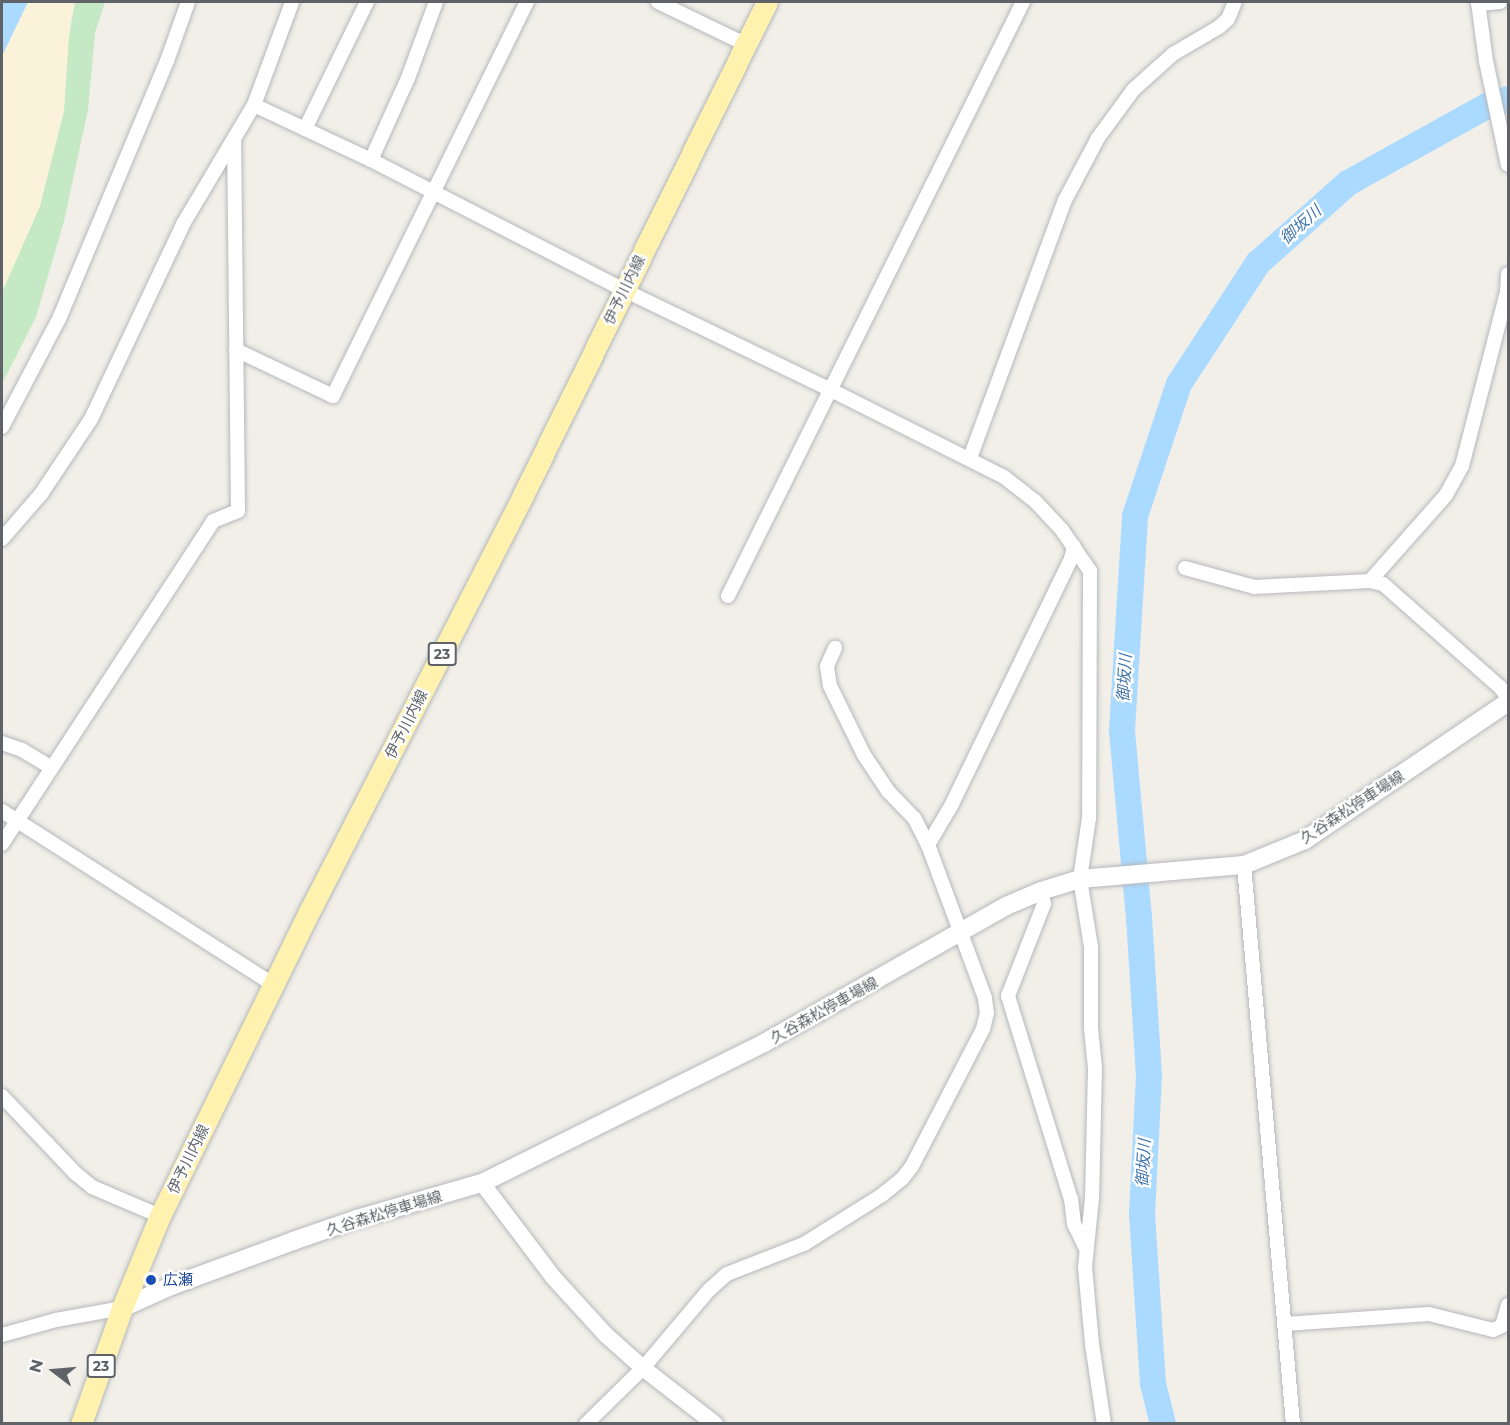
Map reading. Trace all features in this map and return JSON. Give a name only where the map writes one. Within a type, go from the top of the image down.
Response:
[{"type":"main road","name":"伊予川内線","points":[[81,1424],[122,1308],[160,1216],[273,984],[523,495],[766,2]]},
{"type":"main road","name":"久谷森松停車場線","points":[[122,1308],[171,1286],[293,1241],[357,1219],[482,1184],[764,1043],[1006,906],[1041,891],[1085,878],[1244,865],[1305,840],[1509,700]]},
{"type":"street","points":[[2,427],[59,319],[167,61],[188,2]]},
{"type":"street","points":[[2,539],[40,494],[91,419],[183,224],[254,105],[292,2]]},
{"type":"street","points":[[305,129],[367,2]]},
{"type":"street","points":[[371,160],[408,78],[436,2]]},
{"type":"street","points":[[236,350],[333,396],[527,2]]},
{"type":"street","points":[[658,2],[745,44]]},
{"type":"street","points":[[728,596],[1023,2]]},
{"type":"street","points":[[970,458],[1065,200],[1098,138],[1133,90],[1173,54],[1219,27],[1228,19],[1235,2]]},
{"type":"street","points":[[1500,2],[1478,3],[1486,62],[1509,165]]},
{"type":"street","points":[[254,105],[371,160],[624,291],[970,458],[1004,477],[1035,501],[1074,546],[1090,570],[1089,818],[1085,878],[1091,947],[1091,1028],[1095,1068],[1092,1198],[1084,1267],[1104,1424]]},
{"type":"street","points":[[2,844],[50,767],[213,521],[238,511],[234,142]]},
{"type":"street","points":[[1370,581],[1446,495],[1462,466],[1508,292],[1509,274]]},
{"type":"street","points":[[928,846],[962,784],[1071,559],[1074,546]]},
{"type":"street","points":[[1185,568],[1254,587],[1370,581],[1383,584],[1500,687],[1509,700]]},
{"type":"street","points":[[586,1424],[643,1368],[709,1290],[727,1274],[804,1244],[882,1195],[903,1179],[917,1157],[983,1029],[987,1013],[985,998],[928,846],[914,818],[888,791],[864,755],[830,686],[827,666],[835,648]]},
{"type":"street","points":[[2,743],[21,750],[50,767]]},
{"type":"street","points":[[2,811],[273,984]]},
{"type":"street","points":[[1244,865],[1293,1424]]},
{"type":"street","points":[[1041,891],[1044,904],[1008,996],[1071,1199],[1074,1224],[1086,1249]]},
{"type":"street","points":[[2,1096],[75,1173],[92,1187],[160,1216]]},
{"type":"street","points":[[482,1184],[553,1277],[606,1335],[643,1368],[715,1424]]},
{"type":"street","points":[[1285,1324],[1429,1314],[1492,1330],[1502,1326],[1509,1305]]},
{"type":"street","points":[[2,1335],[46,1322],[122,1308]]},
{"type":"green space","points":[[75,2],[105,2],[95,33],[88,110],[64,221],[36,317],[2,384],[2,292],[40,206]]},
{"type":"sand","points":[[2,2],[75,2],[70,20],[64,111],[40,206],[2,292]]},
{"type":"water","points":[[2,2],[28,2],[2,56]]},
{"type":"waterway","name":"御坂川","points":[[1163,1424],[1153,1384],[1142,1214],[1149,1076],[1139,918],[1122,730],[1135,516],[1179,384],[1258,263],[1348,183],[1487,106],[1508,99]]},
{"type":"place","name":"広瀬","points":[[151,1280]]}]
